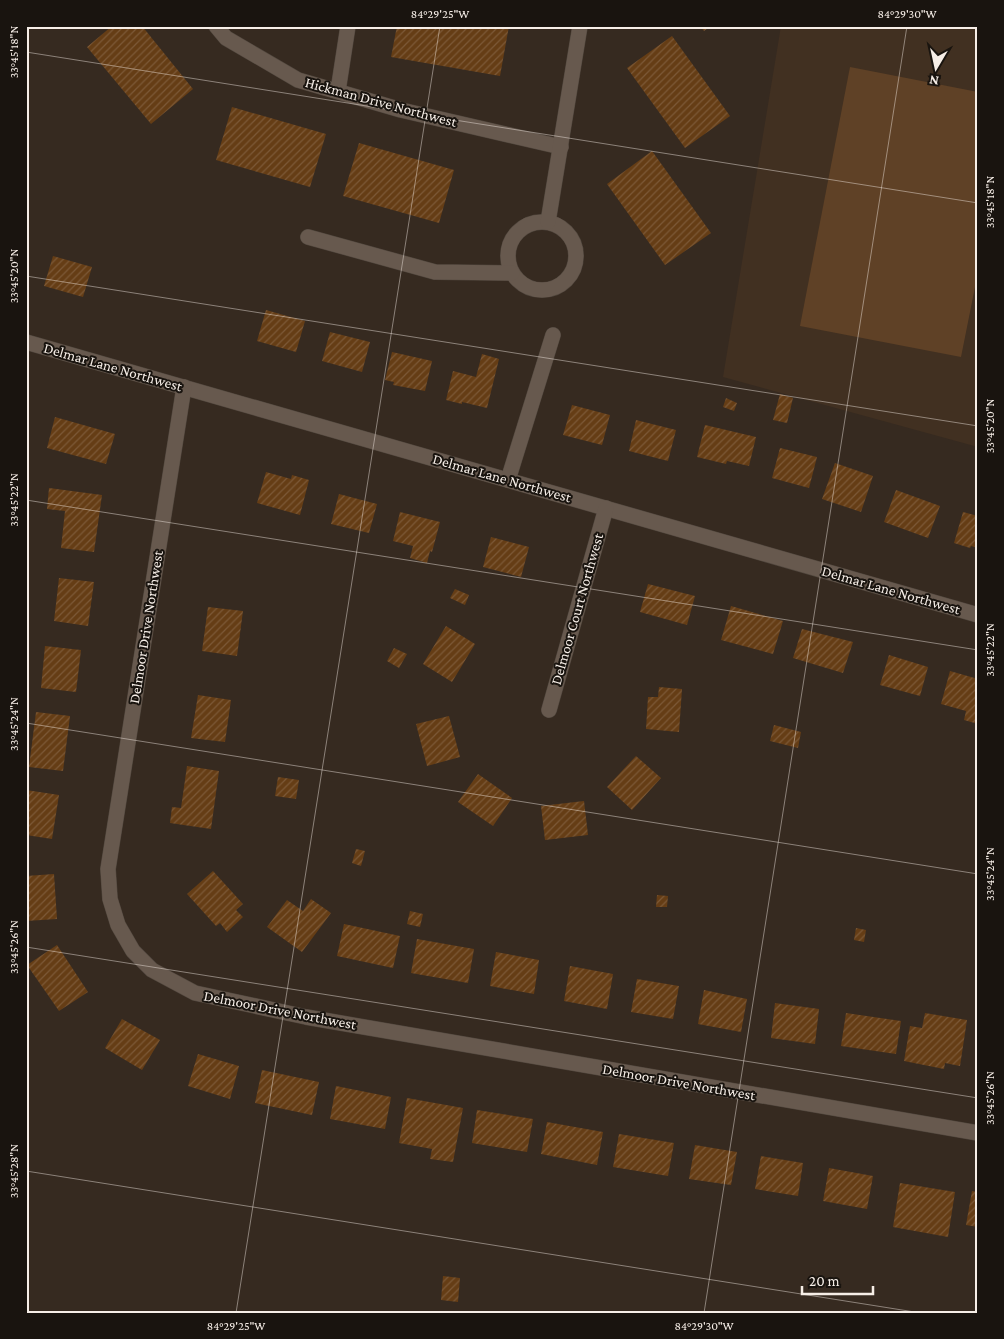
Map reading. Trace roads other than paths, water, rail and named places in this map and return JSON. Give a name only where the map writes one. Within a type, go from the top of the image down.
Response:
[{"type":"street","name":"Hickman Drive Northwest","points":[[216,26],[226,38],[298,80],[401,110],[561,147]]},
{"type":"street","points":[[338,91],[348,26]]},
{"type":"street","points":[[548,222],[580,26]]},
{"type":"street","points":[[537,222],[548,222],[558,226],[567,233],[573,242],[576,252],[576,263],[572,274],[564,283],[553,288],[541,290],[530,288],[519,282],[512,273],[508,262],[508,251],[512,240],[527,225],[537,222]]},
{"type":"street","points":[[308,237],[435,272],[512,273]]},
{"type":"street","points":[[508,480],[553,335]]},
{"type":"street","name":"Delmar Lane Northwest","points":[[26,342],[978,615]]},
{"type":"street","name":"Delmoor Drive Northwest","points":[[184,387],[108,869],[110,899],[118,925],[133,951],[152,970],[195,993],[306,1017],[978,1133]]},
{"type":"street","name":"Delmoor Court Northwest","points":[[549,710],[606,508]]}]
